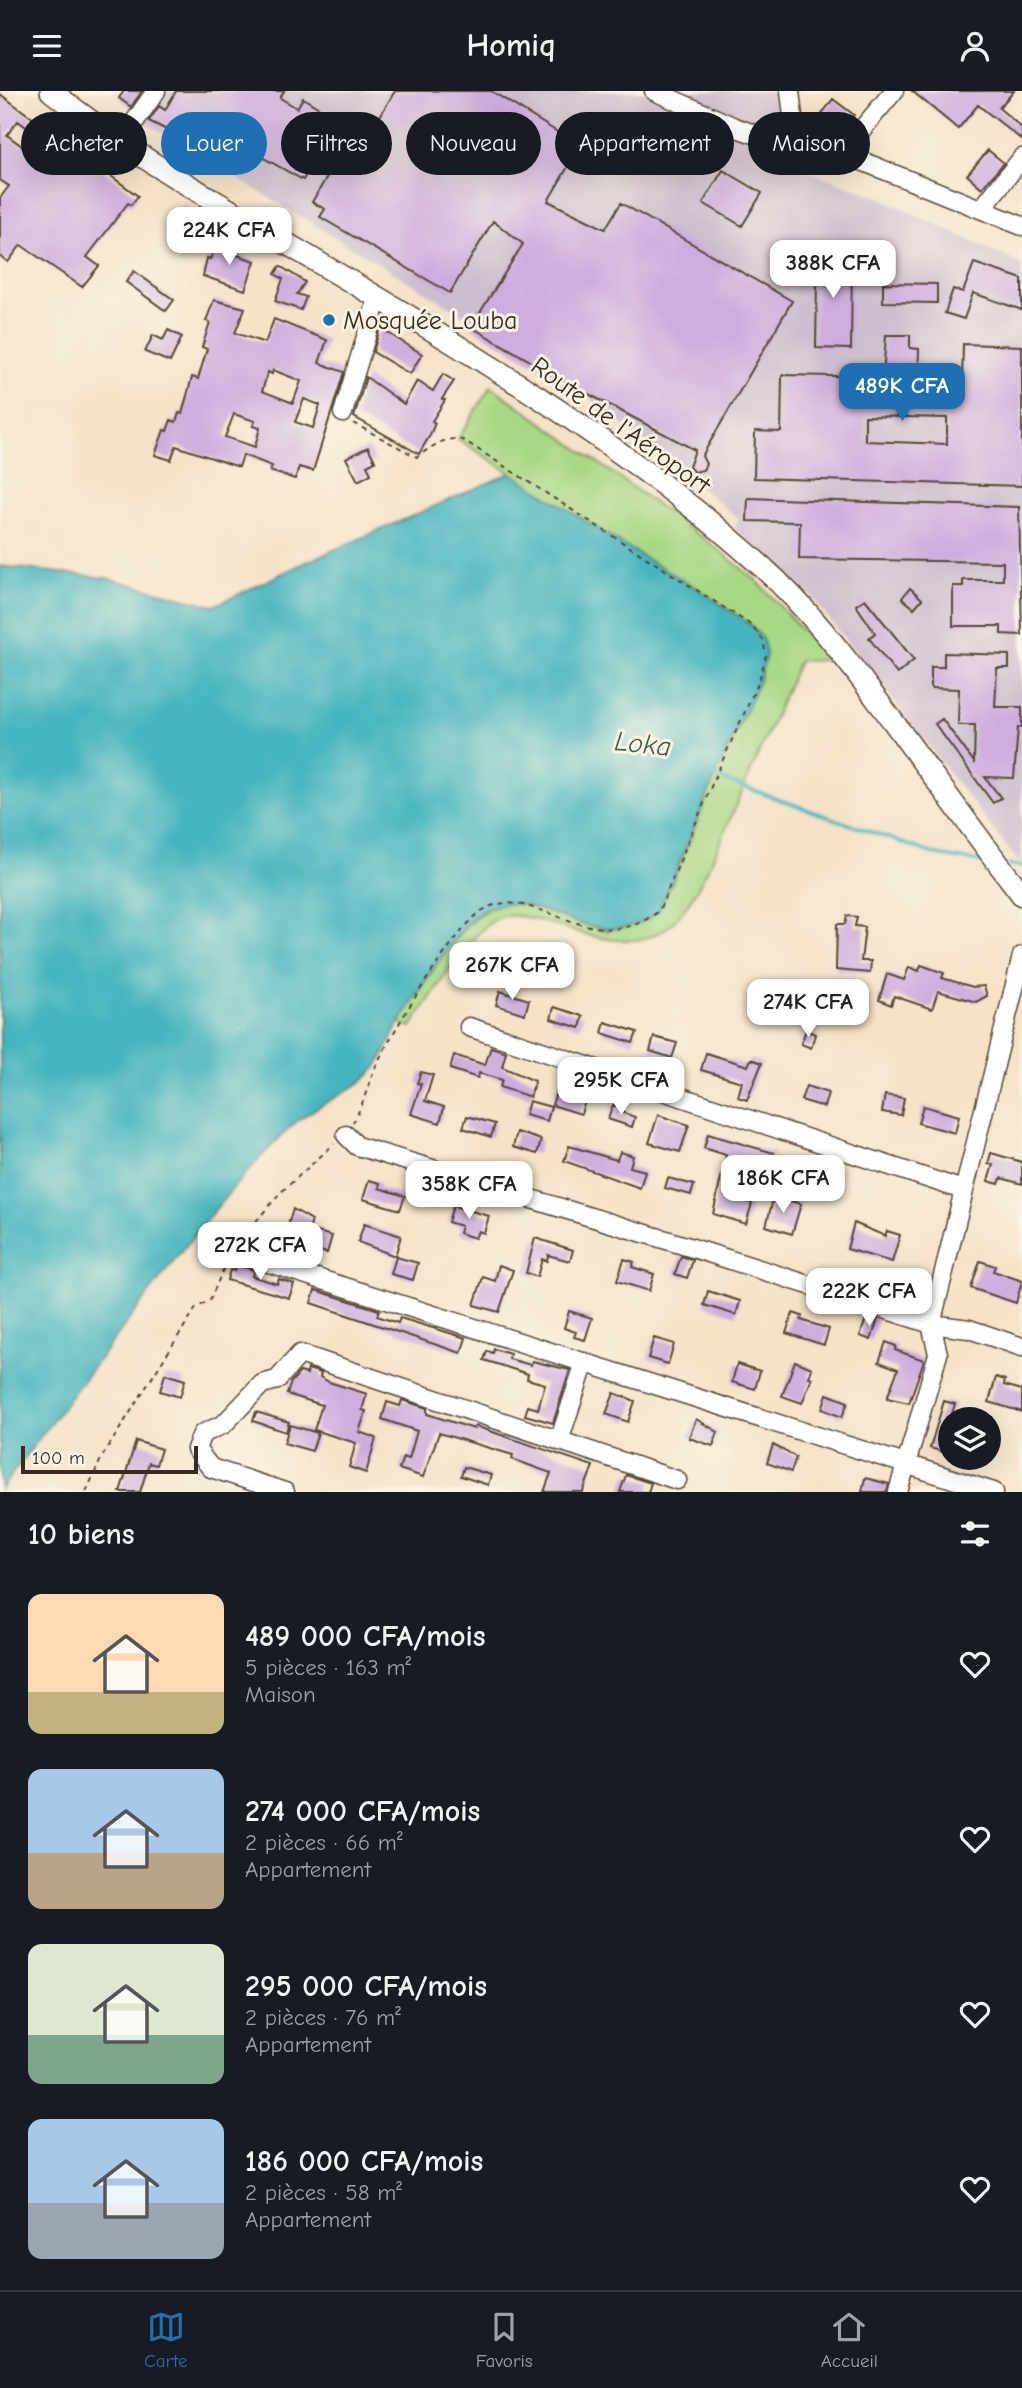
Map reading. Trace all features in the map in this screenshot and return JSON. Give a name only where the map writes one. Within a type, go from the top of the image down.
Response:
[{"type":"main road","name":"Route de l'Aéroport","points":[[51,91],[80,112]]},
{"type":"main road","name":"Route de l'Aéroport","points":[[147,157],[378,297],[551,407],[644,473],[758,563],[808,611],[844,655],[1022,895]]},
{"type":"street","points":[[141,112],[156,91]]},
{"type":"street","points":[[654,91],[748,132]]},
{"type":"street","points":[[790,91],[792,112]]},
{"type":"street","points":[[870,120],[894,91]]},
{"type":"street","points":[[983,207],[1022,158]]},
{"type":"street","points":[[870,164],[983,207],[1022,226]]},
{"type":"street","points":[[343,413],[378,297]]},
{"type":"street","points":[[898,1492],[938,1354],[931,1324],[1022,956]]},
{"type":"street","points":[[469,1027],[963,1190]]},
{"type":"street","points":[[346,1135],[357,1146],[931,1324],[969,1329],[1022,1347]]},
{"type":"street","points":[[232,1251],[994,1492]]},
{"type":"street","points":[[285,1492],[211,1468],[196,1449],[202,1434],[224,1424],[262,1384],[277,1380],[300,1354],[677,1480]]},
{"type":"street","points":[[559,1441],[584,1362]]},
{"type":"path","points":[[86,1492],[102,1457],[195,1308],[210,1300],[232,1251],[279,1194],[346,1135],[365,1102],[374,1070],[399,1023],[462,930],[484,910],[504,904],[526,907],[608,931],[627,930],[645,922],[659,911],[759,681],[765,655],[763,640],[751,625],[465,440],[457,437],[433,445],[417,457],[353,423],[343,413]]},
{"type":"shaded area","points":[[147,91],[785,91],[788,112],[748,112],[748,175],[819,175],[879,197],[1022,265],[1022,862],[1017,860],[812,597],[734,529],[739,519],[579,389],[471,327],[474,321],[232,175],[267,175],[267,112],[161,112],[161,132],[147,124]]},
{"type":"green space","points":[[491,386],[710,543],[758,582],[829,660],[799,661],[708,868],[690,901],[669,926],[648,937],[624,940],[600,938],[530,918],[511,916],[496,919],[462,952],[411,1027],[399,1023],[431,972],[459,935],[473,920],[489,909],[504,904],[528,906],[608,931],[672,884],[715,777],[698,589],[623,545],[458,439]]},
{"type":"water","points":[[511,473],[623,545],[698,589],[751,625],[763,640],[766,655],[759,681],[659,911],[635,925],[612,929],[589,926],[525,905],[504,904],[484,910],[474,917],[426,980],[378,1065],[356,1085],[295,1123],[236,1185],[147,1296],[0,1490],[0,566],[107,578],[214,606],[304,563]]},
{"type":"building","points":[[124,91],[142,91],[131,107],[119,98]]},
{"type":"building","points":[[176,91],[284,91],[280,98],[297,108],[303,98],[319,108],[317,112],[281,112],[281,168],[267,160],[267,112],[161,112],[161,127],[149,121],[159,106],[165,110]]},
{"type":"building","points":[[395,91],[491,91],[525,112],[406,112],[406,175],[541,175],[541,122],[555,131],[555,175],[563,175],[548,201],[605,229],[621,203],[792,301],[702,456],[706,464],[703,470],[694,472],[689,467],[695,450],[579,389],[471,327],[523,244],[493,221],[450,293],[320,217],[325,209],[312,202],[328,175],[392,175],[392,112],[382,112]]},
{"type":"building","points":[[912,91],[1014,91],[999,108],[1022,128],[1022,140],[978,105],[958,129]]},
{"type":"building","points":[[0,94],[24,112],[21,112],[21,123],[18,121],[7,135],[21,145],[21,175],[110,175],[138,196],[131,205],[128,203],[87,257],[99,266],[82,287],[21,245],[8,262],[0,256],[0,198],[9,186],[0,180]]},
{"type":"building","points":[[833,99],[850,112],[823,112]]},
{"type":"building","points":[[988,150],[1004,163],[982,188],[967,175]]},
{"type":"building","points":[[720,175],[731,175],[762,193],[742,226],[703,203]]},
{"type":"building","points":[[218,243],[236,247],[234,254],[255,261],[245,290],[203,276],[207,258],[210,259]]},
{"type":"building","points":[[810,255],[852,255],[851,349],[816,348],[817,277],[809,277]]},
{"type":"building","points":[[974,263],[1022,279],[1022,310],[973,293],[964,319],[945,313],[953,289],[963,292]]},
{"type":"building","points":[[280,266],[305,282],[297,294],[306,297],[301,310],[275,301],[283,279],[275,274]]},
{"type":"building","points":[[134,271],[174,300],[166,311],[126,282]]},
{"type":"building","points":[[883,283],[937,284],[937,303],[883,302]]},
{"type":"building","points":[[214,300],[245,308],[235,333],[265,343],[274,319],[327,340],[319,363],[344,372],[313,471],[299,467],[295,479],[270,471],[272,466],[243,455],[239,467],[176,446],[171,460],[155,455],[164,430],[167,431],[171,420],[176,422],[179,413],[182,414],[192,377],[198,379],[207,349],[202,347],[210,322],[206,321]],"holes":[[[273,370],[301,381],[293,403],[262,391],[268,372],[272,374]],[[304,399],[320,405],[313,428],[295,422]],[[234,414],[255,421],[253,426],[260,428],[255,447],[225,437]]]},
{"type":"building","points":[[380,328],[422,354],[410,374],[373,352]]},
{"type":"building","points":[[168,330],[182,337],[170,362],[145,352],[153,335],[163,340]]},
{"type":"building","points":[[886,335],[910,335],[910,348],[919,349],[918,381],[962,382],[963,344],[1022,346],[1022,486],[754,478],[755,431],[781,432],[782,375],[883,377]],"holes":[[[865,416],[947,418],[947,444],[865,441]]]},
{"type":"building","points":[[443,374],[454,381],[442,399],[445,400],[432,421],[435,423],[419,454],[354,417],[366,377],[404,404],[417,381],[433,391]]},
{"type":"building","points":[[368,447],[375,461],[367,465],[371,474],[358,481],[346,458]]},
{"type":"building","points":[[748,498],[1019,507],[1022,635],[1001,634],[1001,626],[953,626],[953,586],[963,586],[963,580],[1003,580],[1003,562],[799,559],[800,522],[747,521]]},
{"type":"building","points":[[910,588],[922,599],[914,608],[902,598]]},
{"type":"building","points":[[865,599],[914,660],[897,674],[869,638],[875,633],[856,605]]},
{"type":"building","points":[[944,653],[1009,655],[1009,668],[997,668],[995,707],[1022,707],[1022,727],[1018,727],[1014,778],[985,777],[1001,798],[993,803],[935,724],[942,719],[974,762],[975,725],[958,725],[959,689],[931,688],[931,667],[944,667]]},
{"type":"building","points":[[847,916],[857,917],[855,926],[865,927],[861,961],[871,961],[870,973],[836,970],[837,924],[845,924]]},
{"type":"building","points":[[921,965],[944,973],[942,978],[973,987],[984,986],[987,996],[976,1002],[938,991],[932,1009],[894,996],[891,1005],[879,1000],[887,974],[904,980],[909,967],[919,971]]},
{"type":"building","points":[[500,991],[529,1000],[525,1014],[496,1005]]},
{"type":"building","points":[[554,1007],[583,1016],[580,1028],[551,1019]]},
{"type":"building","points":[[605,1022],[637,1032],[633,1043],[602,1033]]},
{"type":"building","points":[[806,1030],[815,1034],[811,1048],[801,1044]]},
{"type":"building","points":[[654,1037],[677,1043],[672,1058],[650,1051]]},
{"type":"building","points":[[491,1047],[506,1052],[502,1067],[535,1081],[530,1097],[500,1087],[502,1080],[479,1073],[478,1078],[450,1069],[454,1055],[485,1065]]},
{"type":"building","points":[[706,1053],[748,1066],[751,1059],[762,1063],[747,1100],[738,1097],[742,1082],[701,1070]]},
{"type":"building","points":[[421,1072],[433,1075],[425,1101],[444,1107],[440,1123],[411,1114],[421,1084],[417,1083]]},
{"type":"building","points":[[558,1086],[587,1094],[581,1114],[552,1105]]},
{"type":"building","points":[[806,1086],[828,1093],[824,1107],[801,1100]]},
{"type":"building","points":[[885,1095],[904,1098],[901,1115],[882,1112]]},
{"type":"building","points":[[529,1101],[551,1107],[547,1121],[525,1115]]},
{"type":"building","points":[[613,1105],[622,1108],[621,1112],[635,1117],[632,1127],[608,1119]]},
{"type":"building","points":[[923,1106],[959,1116],[955,1133],[918,1123]]},
{"type":"building","points":[[658,1115],[689,1125],[680,1152],[649,1143]]},
{"type":"building","points":[[467,1116],[495,1124],[491,1137],[463,1128]]},
{"type":"building","points":[[517,1132],[541,1140],[537,1154],[513,1147]]},
{"type":"building","points":[[708,1134],[774,1153],[773,1158],[792,1164],[789,1173],[742,1160],[730,1197],[752,1203],[746,1224],[713,1214],[726,1155],[704,1148]]},
{"type":"building","points":[[569,1146],[617,1160],[620,1152],[633,1156],[630,1167],[645,1171],[640,1188],[564,1161]]},
{"type":"building","points":[[991,1153],[1022,1162],[1022,1184],[1001,1178],[999,1184],[988,1181],[993,1165],[988,1164]]},
{"type":"building","points":[[668,1178],[694,1185],[691,1195],[665,1188]]},
{"type":"building","points":[[369,1180],[380,1183],[379,1188],[405,1196],[400,1210],[363,1199]]},
{"type":"building","points":[[774,1196],[801,1204],[792,1234],[766,1226]]},
{"type":"building","points":[[453,1206],[489,1216],[484,1233],[478,1231],[475,1238],[459,1233],[461,1226],[448,1222]]},
{"type":"building","points":[[293,1209],[312,1220],[309,1231],[288,1225]]},
{"type":"building","points":[[854,1223],[885,1236],[887,1231],[900,1235],[892,1262],[847,1249]]},
{"type":"building","points":[[364,1224],[401,1236],[395,1256],[358,1242]]},
{"type":"building","points":[[314,1231],[332,1236],[327,1253],[309,1248]]},
{"type":"building","points":[[535,1238],[573,1250],[570,1261],[548,1255],[547,1261],[542,1259],[537,1277],[526,1273]]},
{"type":"building","points":[[681,1256],[693,1260],[687,1278],[675,1274]]},
{"type":"building","points":[[396,1257],[418,1263],[413,1280],[391,1274]]},
{"type":"building","points":[[624,1259],[634,1262],[632,1267],[654,1274],[649,1291],[617,1281]]},
{"type":"building","points":[[980,1261],[995,1266],[993,1271],[1022,1281],[1016,1303],[971,1288]]},
{"type":"building","points":[[236,1265],[254,1270],[252,1276],[277,1284],[279,1279],[294,1284],[289,1298],[227,1280],[230,1270],[234,1271]]},
{"type":"building","points":[[499,1265],[513,1270],[499,1312],[474,1305],[483,1277],[495,1281]]},
{"type":"building","points":[[315,1290],[379,1310],[377,1316],[398,1323],[400,1318],[466,1338],[461,1353],[311,1303]]},
{"type":"building","points":[[708,1291],[740,1301],[736,1315],[704,1305]]},
{"type":"building","points":[[569,1311],[592,1318],[585,1340],[574,1337],[576,1332],[564,1328]]},
{"type":"building","points":[[793,1313],[802,1316],[801,1320],[829,1329],[824,1345],[786,1333]]},
{"type":"building","points":[[867,1316],[878,1319],[871,1340],[860,1336]]},
{"type":"building","points":[[654,1338],[674,1344],[668,1364],[648,1358]]},
{"type":"building","points":[[886,1342],[896,1346],[895,1350],[924,1360],[909,1403],[887,1398],[898,1369],[879,1362]]},
{"type":"building","points":[[494,1349],[510,1354],[509,1359],[531,1365],[532,1361],[570,1370],[553,1423],[525,1415],[528,1406],[538,1409],[545,1384],[527,1379],[528,1374],[484,1360],[487,1351],[493,1353]]},
{"type":"building","points":[[795,1361],[812,1368],[809,1377],[812,1378],[802,1403],[782,1396]]},
{"type":"building","points":[[737,1364],[760,1371],[755,1389],[732,1382]]},
{"type":"building","points":[[308,1369],[321,1373],[320,1377],[329,1382],[367,1394],[362,1410],[366,1411],[359,1432],[376,1438],[366,1473],[349,1467],[356,1443],[314,1430],[322,1405],[287,1394],[291,1382],[300,1372],[307,1374]]},
{"type":"building","points":[[165,1374],[185,1380],[180,1397],[160,1391]]},
{"type":"building","points":[[996,1377],[1005,1380],[1004,1385],[1022,1390],[1022,1412],[989,1402]]},
{"type":"building","points":[[614,1393],[635,1401],[628,1422],[606,1414]]},
{"type":"building","points":[[827,1394],[848,1402],[842,1417],[822,1409]]},
{"type":"building","points":[[402,1400],[427,1408],[427,1414],[474,1429],[475,1426],[593,1466],[583,1492],[544,1492],[551,1473],[512,1459],[513,1455],[439,1433],[423,1477],[399,1469],[403,1457],[409,1459],[417,1431],[382,1419],[387,1402],[400,1406]]},
{"type":"building","points":[[944,1401],[955,1404],[954,1407],[942,1407]]},
{"type":"building","points":[[256,1412],[289,1422],[286,1432],[253,1421]]},
{"type":"building","points":[[696,1419],[718,1432],[713,1446],[689,1438]]},
{"type":"building","points":[[938,1421],[938,1450],[930,1448]]},
{"type":"building","points":[[290,1425],[318,1433],[312,1451],[284,1443]]},
{"type":"building","points":[[136,1441],[161,1449],[156,1465],[149,1463],[140,1492],[120,1492]]},
{"type":"building","points":[[773,1445],[796,1457],[791,1472],[767,1463]]},
{"type":"building","points":[[464,1467],[491,1475],[488,1485],[461,1476]]},
{"type":"building","points":[[626,1475],[651,1483],[648,1492],[620,1492]]},
{"type":"building","points":[[865,1478],[889,1484],[887,1492],[862,1492]]},
{"type":"waterway","name":"Loka","points":[[712,776],[937,855],[987,863]]},
{"type":"waterway","name":"Loka","points":[[1009,865],[1022,866]]},
{"type":"place","name":"Mosquée Louba","points":[[329,320]]}]
